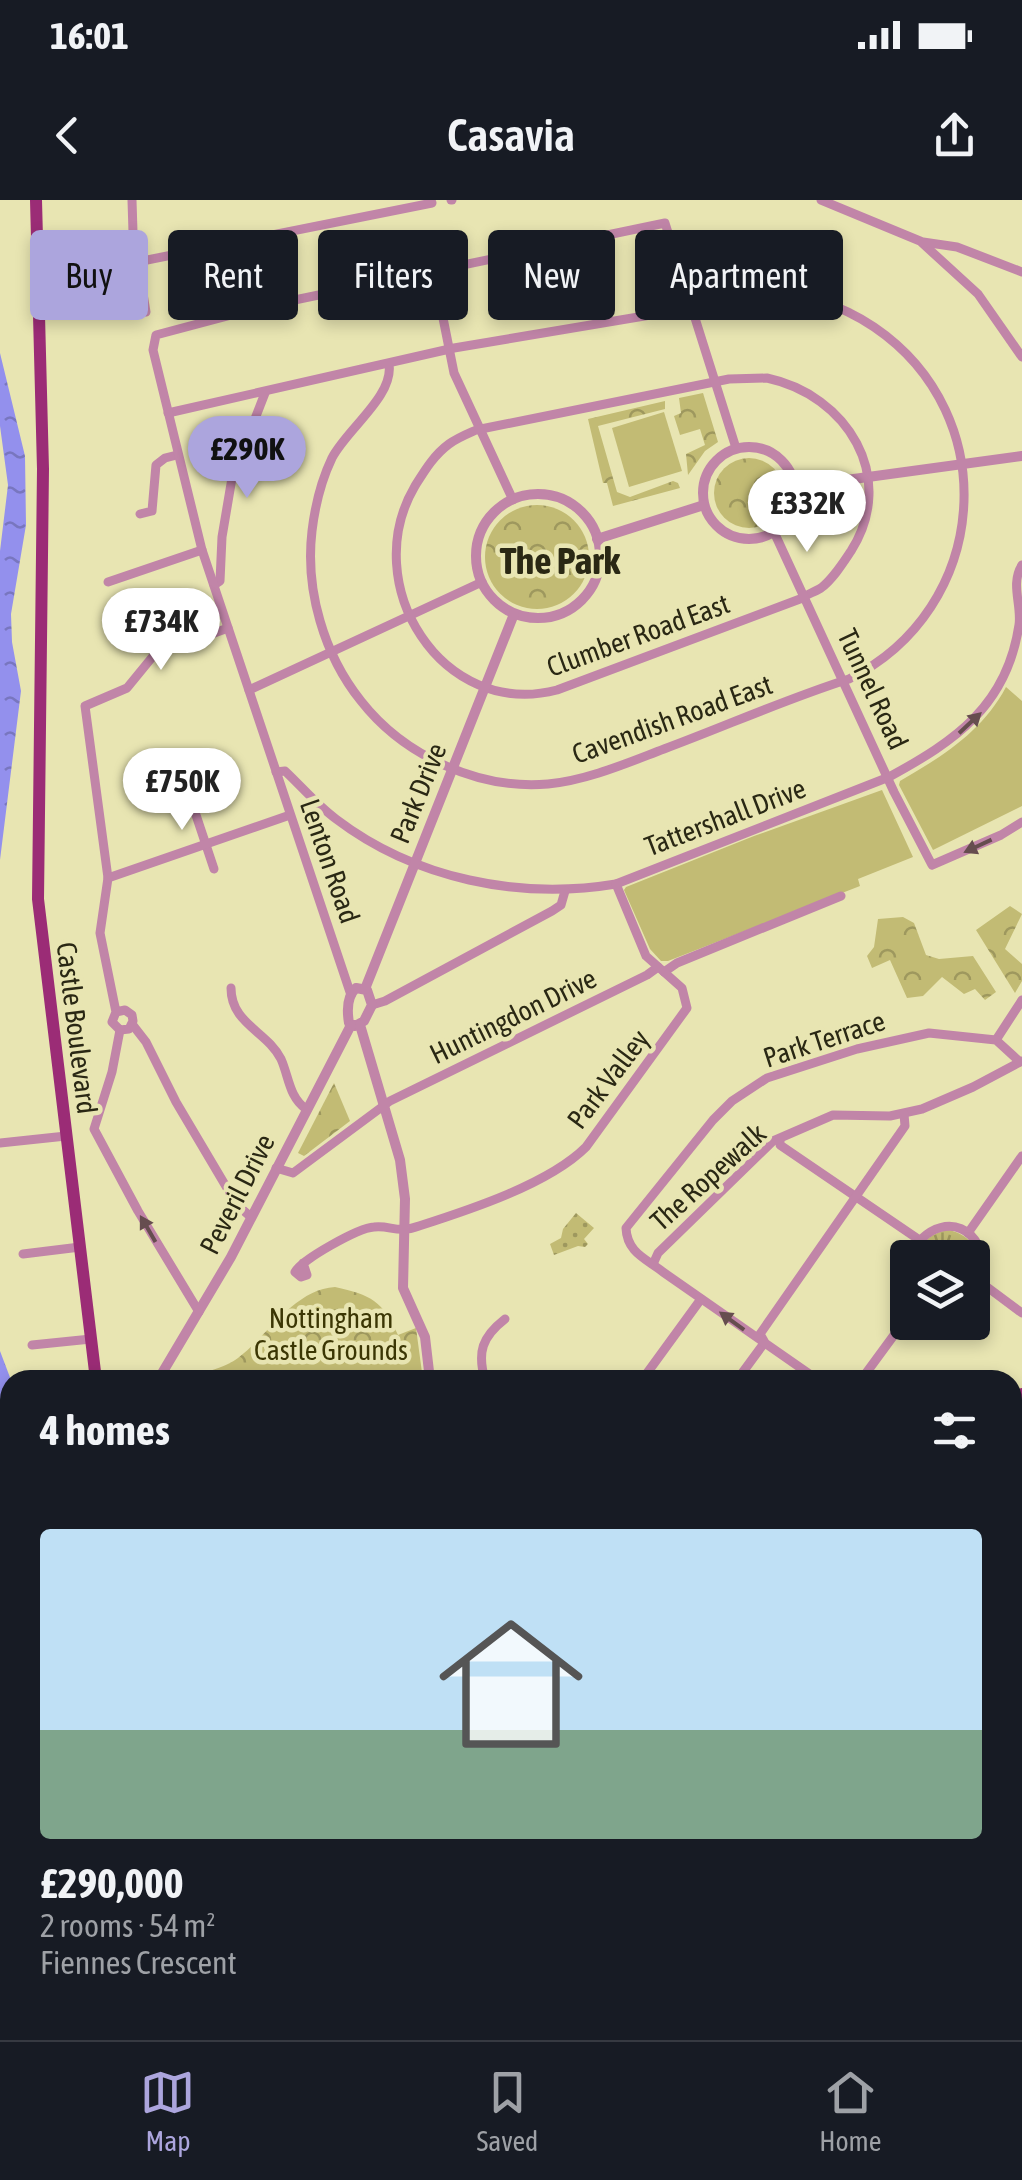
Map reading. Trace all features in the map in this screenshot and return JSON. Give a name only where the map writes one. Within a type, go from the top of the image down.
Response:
[{"type":"main road","name":"Castle Boulevard","points":[[36,200],[43,468],[37,871],[40,938],[95,1370]]},
{"type":"street","points":[[132,200],[134,230]]},
{"type":"street","points":[[820,200],[920,241],[957,246],[1022,272]]},
{"type":"street","points":[[148,260],[432,202]]},
{"type":"street","points":[[637,230],[665,224],[667,230]]},
{"type":"street","points":[[468,266],[635,230]]},
{"type":"street","points":[[920,241],[978,294],[1022,357]]},
{"type":"street","name":"Lenton Road","points":[[318,296],[210,318],[159,332],[153,339],[202,550],[351,995],[348,1016],[356,1025],[386,1104],[400,1160],[404,1199],[403,1288],[425,1337],[429,1370]]},
{"type":"street","name":"Cavendish Road East","points":[[389,364],[386,389],[333,456],[319,494],[310,568],[313,594],[333,654],[350,687],[380,722],[414,748],[453,769],[528,784],[579,779],[844,680],[891,652],[936,602],[962,528],[963,466],[948,413],[926,374],[897,343],[843,311]]},
{"type":"street","name":"Cavendish Road East","points":[[168,414],[450,350],[635,318]]},
{"type":"street","points":[[444,320],[454,373],[513,500]]},
{"type":"street","points":[[696,320],[736,448]]},
{"type":"street","points":[[484,688],[442,660],[408,617],[395,553],[407,500],[432,458],[455,440],[482,430],[716,382],[745,378],[782,381],[835,411],[856,440],[866,478],[867,514],[858,540],[822,587],[804,596]]},
{"type":"street","points":[[214,586],[220,581],[222,537],[232,478],[264,393]]},
{"type":"street","points":[[754,446],[780,458],[792,474],[792,510],[774,532],[756,539],[730,536],[711,521],[704,504],[705,477],[714,463],[736,448],[754,446]]},
{"type":"street","points":[[140,514],[152,511],[156,465],[178,456]]},
{"type":"street","points":[[795,488],[1022,456]]},
{"type":"street","points":[[538,494],[568,502],[590,524],[597,539],[600,557],[596,577],[578,603],[553,616],[514,614],[498,604],[482,582],[476,563],[483,527],[492,514],[513,500],[538,494]]},
{"type":"street","points":[[597,539],[704,504]]},
{"type":"street","name":"Tunnel Road","points":[[774,532],[932,865],[1022,822]]},
{"type":"street","points":[[108,582],[202,550]]},
{"type":"street","name":"Tattershall Drive","points":[[276,772],[284,771],[327,812],[363,838],[414,864],[494,884],[565,891],[616,884],[889,777],[943,746],[989,704],[1008,661],[1020,622],[1018,572],[1022,565]]},
{"type":"street","points":[[249,690],[482,582]]},
{"type":"street","name":"Clumber Road East","points":[[484,688],[522,697],[557,690],[804,596]]},
{"type":"street","name":"Park Drive","points":[[365,989],[514,614]]},
{"type":"street","points":[[120,1030],[112,1022],[116,1012],[100,933],[108,878],[84,710],[88,702],[126,688],[154,655],[228,628]]},
{"type":"street","points":[[186,785],[214,869]]},
{"type":"street","points":[[108,878],[290,814]]},
{"type":"street","points":[[616,884],[646,956],[661,969]]},
{"type":"street","points":[[356,1025],[372,1005],[552,911],[562,904],[565,891]]},
{"type":"street","name":"Huntingdon Drive","points":[[276,1168],[293,1173],[386,1104],[647,975],[841,896]]},
{"type":"street","name":"Park Valley","points":[[403,1230],[533,1182],[570,1162],[586,1147],[688,1008],[682,988],[661,969]]},
{"type":"street","points":[[231,988],[233,1004],[242,1019],[276,1052],[296,1102],[306,1109]]},
{"type":"street","points":[[351,995],[356,988],[365,989],[372,1005]]},
{"type":"street","points":[[1021,1062],[996,1040],[1022,1000]]},
{"type":"street","points":[[116,1012],[130,1012],[132,1024],[146,1042],[176,1102],[237,1205],[251,1217]]},
{"type":"street","points":[[120,1030],[132,1024]]},
{"type":"street","name":"Peveril Drive","points":[[164,1370],[356,1025]]},
{"type":"street","points":[[120,1030],[94,1129],[199,1312]]},
{"type":"street","name":"Park Terrace","points":[[654,1262],[641,1258],[632,1249],[626,1228],[713,1120],[744,1092],[781,1073],[900,1038],[942,1032],[996,1040]]},
{"type":"street","name":"The Ropewalk","points":[[654,1262],[658,1253],[773,1141],[834,1115],[904,1114],[954,1096],[1021,1062]]},
{"type":"street","points":[[764,1341],[760,1334],[905,1126],[904,1114]]},
{"type":"street","points":[[0,1143],[66,1136]]},
{"type":"street","points":[[780,1140],[780,1145],[918,1239],[938,1227],[959,1228],[968,1233],[980,1247],[980,1280],[1022,1312]]},
{"type":"street","points":[[968,1233],[1022,1156]]},
{"type":"street","points":[[303,1263],[368,1228],[403,1230]]},
{"type":"street","points":[[23,1254],[80,1247]]},
{"type":"street","points":[[654,1262],[804,1370]]},
{"type":"street","points":[[649,1370],[701,1299]]},
{"type":"street","points":[[483,1370],[482,1344],[505,1318]]},
{"type":"street","points":[[32,1345],[90,1339]]},
{"type":"street","points":[[868,1370],[890,1340]]},
{"type":"street","points":[[745,1370],[764,1341]]},
{"type":"green space","points":[[703,393],[718,442],[705,451],[688,475],[686,454],[705,445],[700,429],[680,435],[674,416],[681,413],[679,398]]},
{"type":"green space","points":[[665,401],[665,409],[598,426],[617,492],[630,497],[673,481],[680,488],[613,506],[607,483],[603,483],[588,419]]},
{"type":"green space","points":[[664,412],[682,471],[629,487],[612,428]]},
{"type":"green space","points":[[749,458],[774,468],[784,493],[774,518],[749,528],[724,518],[714,493],[724,468]]},
{"type":"green space","points":[[537,505],[557,509],[574,520],[585,537],[589,557],[585,577],[574,594],[557,605],[537,609],[517,605],[500,594],[489,577],[485,557],[489,537],[500,520],[517,509]]},
{"type":"green space","points":[[1006,687],[1022,701],[1022,806],[933,850],[900,781],[973,730]]},
{"type":"green space","points":[[882,790],[913,857],[858,879],[860,886],[668,961],[661,961],[650,949],[626,887]]},
{"type":"green space","points":[[1010,906],[1022,914],[1005,949],[1022,964],[1022,981],[1015,993],[976,930]]},
{"type":"green space","points":[[903,917],[914,923],[926,955],[939,959],[973,956],[996,992],[985,1000],[975,989],[964,994],[942,977],[923,996],[907,998],[890,960],[872,968],[867,956],[874,947],[878,919]]},
{"type":"green space","points":[[334,1083],[350,1121],[304,1156],[298,1153]]},
{"type":"green space","points":[[576,1213],[594,1228],[584,1239],[588,1244],[554,1255],[550,1244],[561,1238]]},
{"type":"green space","points":[[949,1230],[968,1240],[927,1240]]},
{"type":"green space","name":"Nottingham Castle Grounds","points":[[335,1287],[374,1301],[387,1314],[398,1335],[416,1328],[422,1370],[212,1370],[238,1358],[295,1304]]},
{"type":"water","points":[[0,353],[25,456],[26,525],[11,614],[21,691],[0,860],[0,551],[8,485],[0,426]]},
{"type":"water","points":[[0,1351],[7,1370],[0,1370]]},
{"type":"district","name":"The Park","points":[[560,560]]}]
